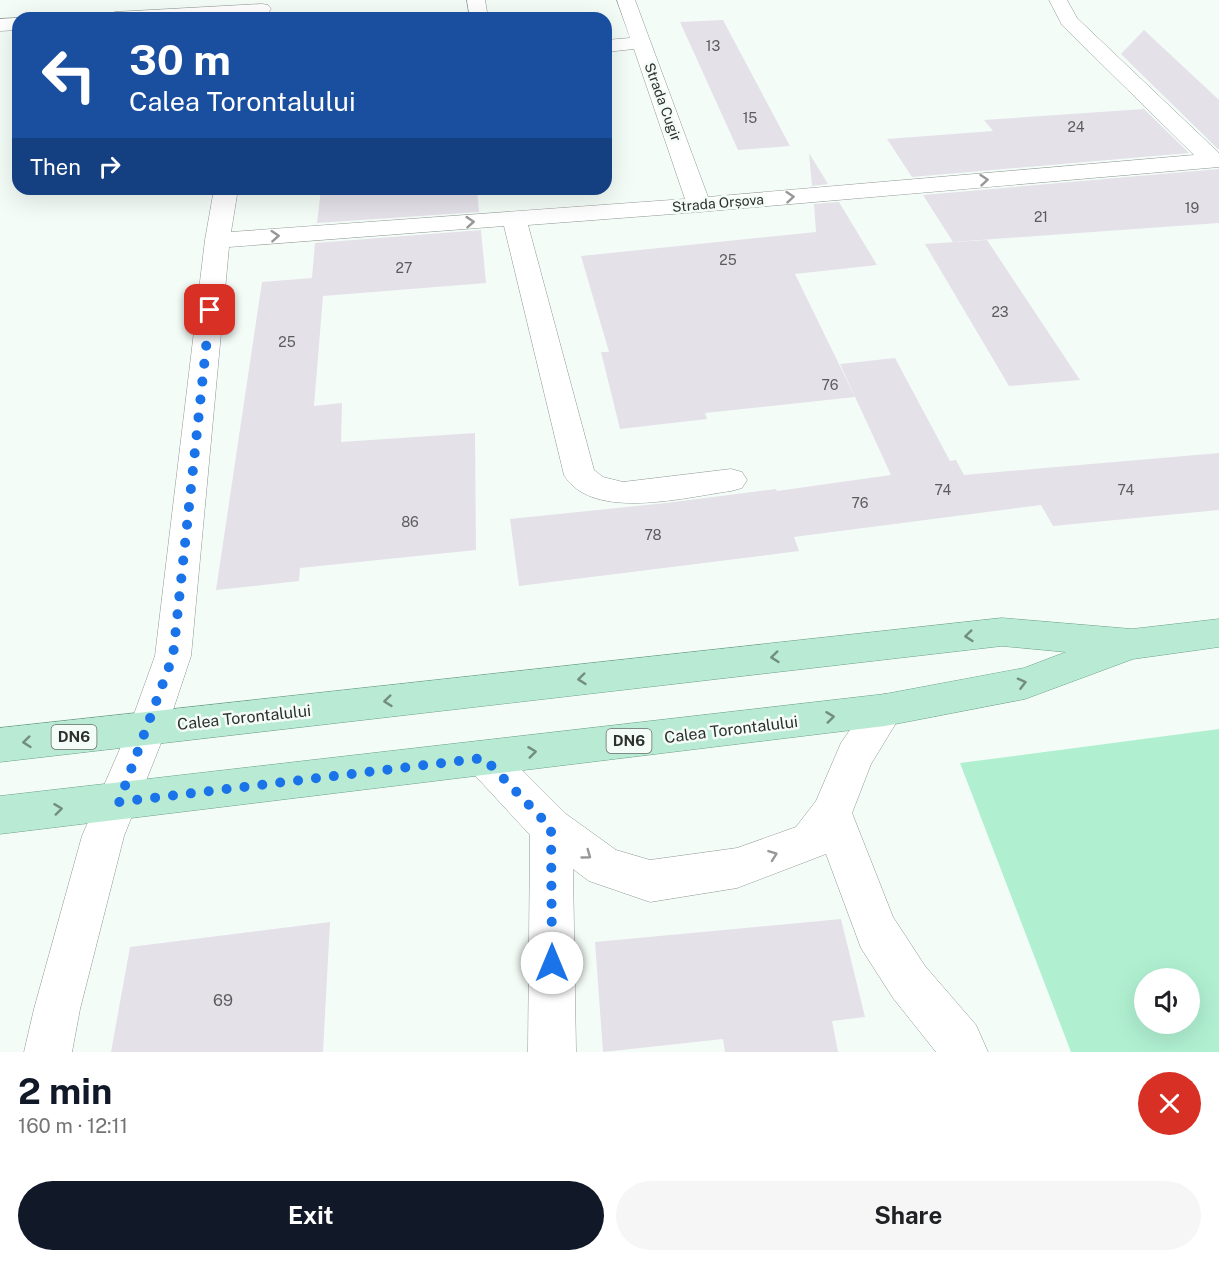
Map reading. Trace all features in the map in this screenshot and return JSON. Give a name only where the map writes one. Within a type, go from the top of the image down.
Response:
[{"type":"main road","name":"Calea Torontalului","points":[[0,745],[1002,632],[1132,644],[1219,633]]},
{"type":"main road","name":"Calea Torontalului","points":[[0,815],[885,710],[1025,683],[1132,644]]},
{"type":"street","name":"Strada Cugir","points":[[626,0],[699,205]]},
{"type":"street","points":[[1058,0],[1069,21],[1215,160]]},
{"type":"street","points":[[213,12],[262,9]]},
{"type":"street","points":[[612,45],[641,43]]},
{"type":"street","name":"Strada Orșova","points":[[217,240],[699,205],[1215,160]]},
{"type":"street","points":[[48,1052],[57,1009],[103,836],[148,728],[173,656],[217,240],[225,195]]},
{"type":"street","points":[[514,218],[580,475],[593,486],[623,493],[731,480]]},
{"type":"street","points":[[484,758],[551,828],[604,867],[650,881],[738,868],[810,842],[831,813],[855,755],[885,710]]},
{"type":"street","points":[[831,813],[877,932],[909,982],[959,1042],[964,1052]]},
{"type":"street","points":[[551,828],[552,1052]]},
{"type":"green space","points":[[1219,729],[1219,1052],[1071,1052],[960,763]]},
{"type":"building","points":[[723,20],[790,146],[738,150],[680,22]]},
{"type":"building","points":[[1144,30],[1219,100],[1219,150],[1121,54]]},
{"type":"building","points":[[1144,109],[1189,153],[912,177],[887,139],[993,131],[984,120]]},
{"type":"building","points":[[809,153],[828,184],[812,186]]},
{"type":"building","points":[[1219,169],[1219,223],[953,242],[923,195]]},
{"type":"building","points":[[320,195],[478,195],[479,212],[317,223]]},
{"type":"building","points":[[839,202],[877,265],[795,274],[855,397],[705,413],[707,419],[620,429],[601,352],[609,352],[581,256],[816,232],[814,204]]},
{"type":"building","points":[[481,230],[486,283],[323,296],[314,406],[342,403],[341,442],[475,433],[476,550],[300,568],[299,581],[216,590],[262,282],[312,278],[315,243]]},
{"type":"building","points":[[987,240],[1080,380],[1009,386],[925,244]]},
{"type":"building","points":[[895,358],[950,461],[956,460],[964,475],[1219,453],[1219,510],[1053,526],[1041,505],[794,537],[799,551],[519,586],[510,519],[776,489],[777,491],[891,475],[840,364]]},
{"type":"building","points":[[841,919],[865,1017],[832,1021],[838,1052],[725,1052],[723,1039],[603,1052],[595,942]]},
{"type":"building","points":[[330,922],[323,1052],[111,1052],[130,947]]},
{"type":"route","points":[[210,310],[173,656],[119,802],[484,758],[551,828],[552,963]]}]
